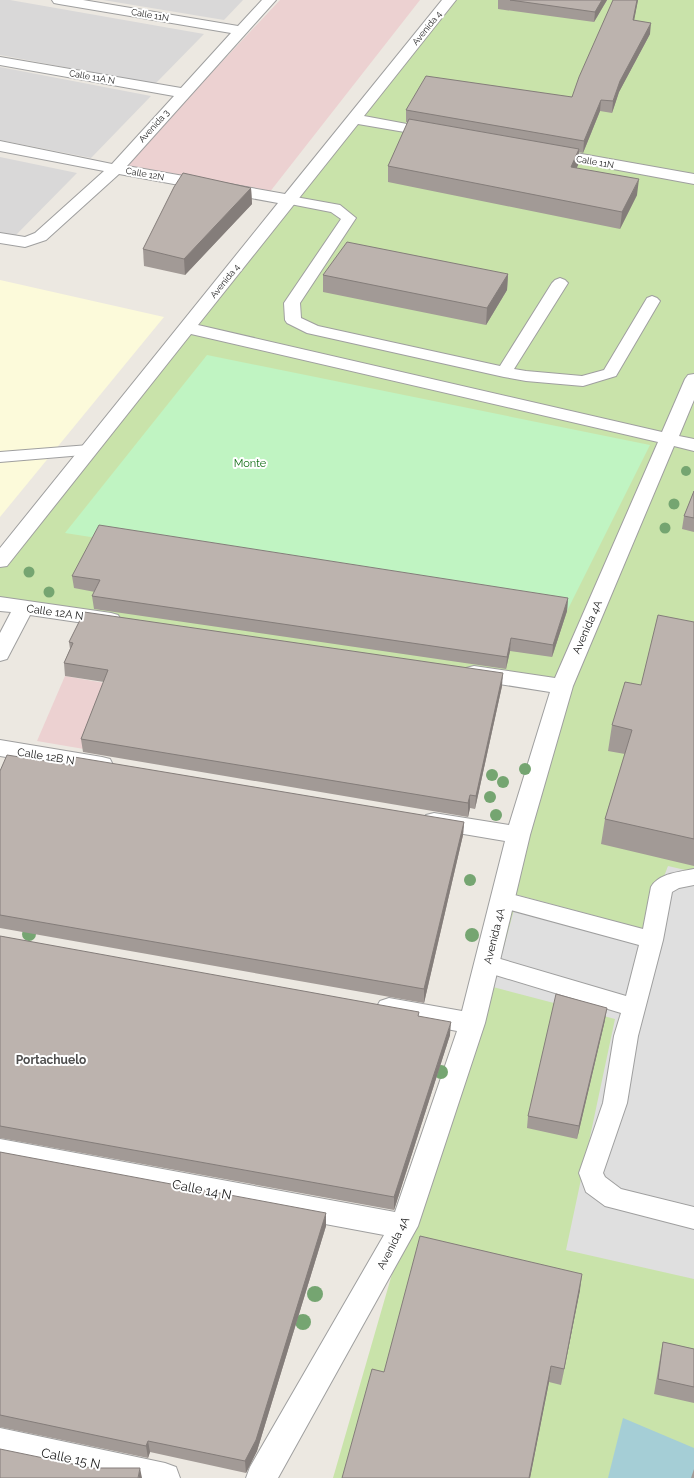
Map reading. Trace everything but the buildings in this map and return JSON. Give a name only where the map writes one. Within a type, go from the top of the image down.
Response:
[{"type":"street","name":"Calle 11N","points":[[59,0],[241,31]]},
{"type":"street","name":"Avenida 3","points":[[0,238],[29,242],[47,232],[116,169],[183,93],[269,0]]},
{"type":"street","name":"Avenida 4","points":[[0,562],[449,0]]},
{"type":"street","name":"Calle 11A N","points":[[0,60],[183,93]]},
{"type":"street","points":[[354,119],[447,136]]},
{"type":"street","name":"Calle 12N","points":[[0,146],[116,169],[290,200]]},
{"type":"street","name":"Calle 11N","points":[[532,151],[694,179]]},
{"type":"street","points":[[187,328],[694,445]]},
{"type":"street","name":"Avenida 4A","points":[[261,1478],[404,1226],[472,1023],[518,834],[562,686],[694,379]]},
{"type":"street","name":"Calle 12A N","points":[[0,604],[132,624]]},
{"type":"street","points":[[0,654],[23,608]]},
{"type":"street","points":[[452,670],[562,686]]},
{"type":"street","name":"Calle 12B N","points":[[0,748],[126,769]]},
{"type":"street","points":[[416,818],[518,834]]},
{"type":"street","points":[[370,1005],[472,1023]]},
{"type":"street","name":"Calle 14 N","points":[[0,1151],[404,1226]]},
{"type":"street","name":"Calle 15 N","points":[[0,1443],[165,1478]]},
{"type":"lane","points":[[290,200],[335,208],[349,218],[292,303],[293,320],[314,330],[504,372],[526,376],[583,381],[610,374],[652,301]]},
{"type":"lane","points":[[504,372],[560,282]]},
{"type":"lane","points":[[0,457],[89,450]]},
{"type":"lane","points":[[694,877],[674,881],[662,888],[652,940],[632,1007],[616,1103],[590,1173],[595,1184],[614,1198],[694,1218]]},
{"type":"lane","points":[[503,900],[652,940]]},
{"type":"lane","points":[[487,964],[632,1007]]},
{"type":"shaded area","points":[[0,0],[10,0],[204,34],[155,84],[0,55]]},
{"type":"shaded area","points":[[103,0],[243,0],[224,20]]},
{"type":"shaded area","points":[[280,0],[420,0],[269,193],[124,166]]},
{"type":"shaded area","points":[[0,67],[151,96],[91,158],[0,140]]},
{"type":"shaded area","points":[[0,157],[77,173],[9,242],[0,240]]},
{"type":"shaded area","points":[[0,280],[164,317],[0,517]]},
{"type":"shaded area","points":[[65,676],[110,684],[84,749],[37,741]]},
{"type":"shaded area","points":[[668,866],[694,872],[694,1279],[566,1250],[615,1019],[493,987],[518,895],[644,929]]},
{"type":"green space","points":[[445,0],[694,0],[694,1478],[333,1478],[562,686],[0,604],[0,561]]},
{"type":"green space","name":"Monte","points":[[207,355],[650,445],[567,611],[65,533]]},
{"type":"water","points":[[623,1418],[694,1448],[694,1478],[608,1478]]},
{"type":"district","name":"Portachuelo","points":[[51,1060]]}]
